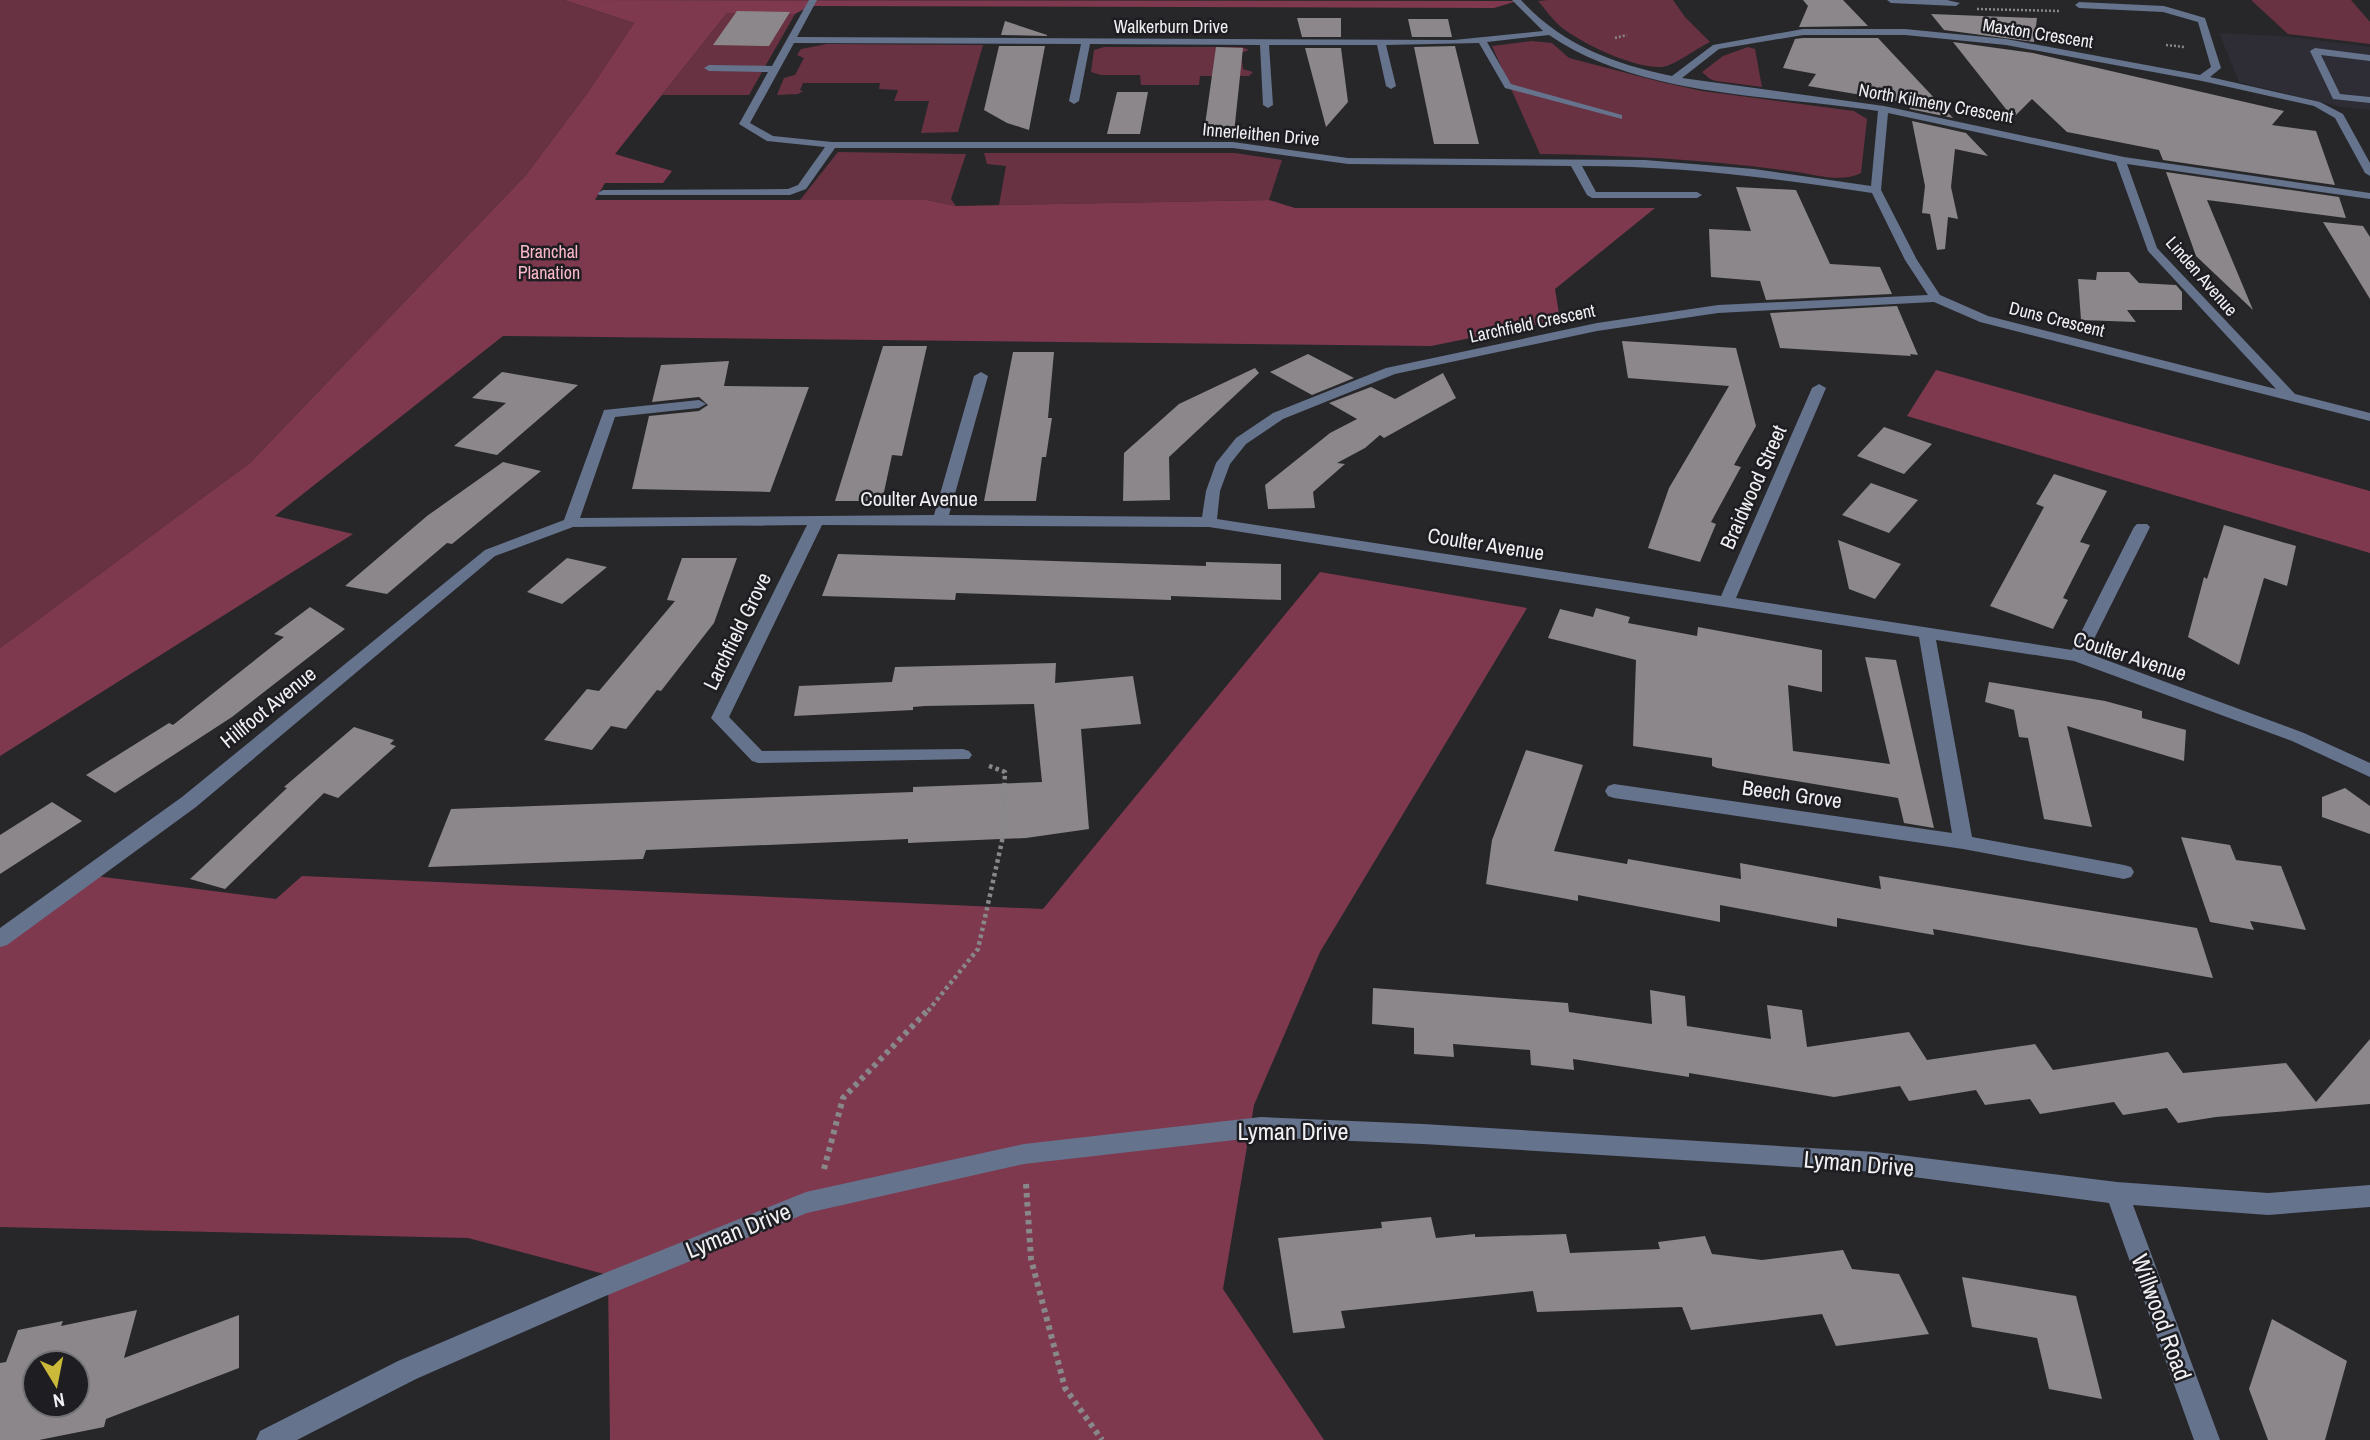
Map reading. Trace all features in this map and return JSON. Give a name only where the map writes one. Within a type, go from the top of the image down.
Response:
[{"type":"street","name":"Innerleithen Drive","points":[[813,0],[744,124],[771,139],[832,145],[1233,145],[1349,161],[1645,163],[1754,172],[1876,190]]},
{"type":"street","name":"North Kilmeny Crescent","points":[[1516,0],[1548,33],[1616,65],[1673,80],[1883,109],[2214,176],[2370,195]]},
{"type":"street","points":[[1885,0],[1891,10]]},
{"type":"street","points":[[1891,0],[1956,3]]},
{"type":"street","points":[[2078,5],[2164,9],[2202,20],[2216,68],[2202,78]]},
{"type":"street","points":[[1898,21],[1905,32]]},
{"type":"street","name":"Maxton Crescent","points":[[1673,80],[1716,47],[1750,39],[1803,32],[1905,32],[2006,42],[2202,78],[2317,104],[2339,116],[2370,173]]},
{"type":"street","name":"Walkerburn Drive","points":[[793,40],[1381,42],[1482,41],[1548,33]]},
{"type":"street","points":[[1073,101],[1086,41]]},
{"type":"street","points":[[1482,41],[1508,86],[1618,117]]},
{"type":"street","points":[[1264,42],[1268,105]]},
{"type":"street","points":[[1381,42],[1391,86]]},
{"type":"street","points":[[2368,61],[2315,51],[2336,97],[2370,100]]},
{"type":"street","points":[[709,68],[776,69]]},
{"type":"street","points":[[1883,109],[1876,190],[1911,260],[1936,298]]},
{"type":"street","points":[[603,192],[790,192],[802,187],[832,145]]},
{"type":"street","name":"Linden Avenue","points":[[2120,159],[2152,249],[2196,299],[2290,396]]},
{"type":"street","points":[[1575,163],[1592,195],[1697,195]]},
{"type":"street","name":"Duns Crescent","points":[[1936,298],[1984,319],[2370,417]]},
{"type":"street","name":"Larchfield Crescent","points":[[1209,522],[1213,491],[1223,463],[1241,441],[1278,416],[1391,371],[1597,327],[1718,309],[1936,298]]},
{"type":"street","points":[[940,519],[981,376]]},
{"type":"street","name":"Braidwood Street","points":[[1726,603],[1819,388]]},
{"type":"street","points":[[571,523],[610,413],[699,404]]},
{"type":"street","name":"Coulter Avenue","points":[[571,523],[817,519],[1209,522],[2077,656],[2298,737],[2370,771]]},
{"type":"street","name":"Larchfield Grove","points":[[817,519],[720,718],[758,757],[963,755]]},
{"type":"street","name":"Hillfoot Avenue","points":[[0,939],[189,802],[490,554],[571,523]]},
{"type":"street","points":[[2077,656],[2142,527]]},
{"type":"street","points":[[1927,634],[1963,842]]},
{"type":"street","name":"Beech Grove","points":[[1614,791],[1963,842],[2124,872]]},
{"type":"street","name":"Lyman Drive","points":[[269,1440],[407,1370],[594,1289],[816,1201],[1024,1154],[1261,1127],[1423,1134],[1876,1162],[2116,1193],[2268,1204],[2370,1196]]},
{"type":"street","name":"Willwood Road","points":[[2116,1193],[2207,1440]]},
{"type":"path","points":[[1956,3],[1971,9],[2077,12],[2078,5]]},
{"type":"path","points":[[816,1201],[843,1098],[920,1020],[978,949],[1002,841],[1005,772],[963,755]]},
{"type":"path","points":[[1024,1154],[1031,1259],[1065,1388],[1102,1440]]},
{"type":"shaded area","points":[[0,0],[564,0],[634,23],[589,91],[526,175],[251,462],[0,648]]},
{"type":"shaded area","points":[[1673,0],[1685,17],[1710,42],[1667,66],[1637,64],[1608,54],[1569,33],[1538,1]]},
{"type":"shaded area","points":[[2251,0],[2351,0],[2370,22],[2370,44],[2288,34]]},
{"type":"shaded area","points":[[727,13],[795,14],[749,95],[662,95]]},
{"type":"shaded area","points":[[2219,33],[2283,36],[2370,47],[2370,110],[2341,107],[2239,82]]},
{"type":"shaded area","points":[[1532,41],[1552,43],[1569,58],[1702,91],[1854,111],[1867,119],[1861,173],[1838,178],[1701,161],[1540,154],[1492,46]]},
{"type":"shaded area","points":[[827,44],[983,45],[958,132],[921,133],[929,101],[894,101],[898,90],[879,89],[880,83],[803,83],[800,90],[803,91],[798,94],[777,95],[784,78],[795,75],[804,58],[797,55],[801,49]]},
{"type":"shaded area","points":[[1104,47],[1242,47],[1249,50],[1241,53],[1243,69],[1253,72],[1249,76],[1200,76],[1199,85],[1141,85],[1140,75],[1101,75],[1091,72],[1094,50]]},
{"type":"shaded area","points":[[1748,47],[1755,49],[1762,87],[1716,81],[1702,72],[1723,56]]},
{"type":"shaded area","points":[[838,152],[966,154],[951,199],[956,206],[927,200],[800,200]]},
{"type":"shaded area","points":[[984,153],[1235,153],[1282,160],[1269,200],[999,205],[1006,166],[987,164]]},
{"type":"green space","name":"Branchal Planation","points":[[564,0],[1517,1],[1494,8],[810,6],[795,14],[727,13],[615,154],[672,171],[663,183],[605,183],[595,200],[927,200],[956,206],[1269,200],[1295,208],[1655,208],[1555,289],[1560,320],[1431,346],[503,336],[275,516],[353,534],[0,756],[0,648],[251,462],[526,175],[589,91],[634,23]]},
{"type":"green space","points":[[1936,370],[2370,491],[2370,553],[1907,416]]},
{"type":"green space","points":[[1320,572],[1527,608],[1320,952],[1254,1105],[1223,1289],[1324,1440],[610,1440],[608,1275],[468,1238],[0,1227],[0,939],[88,875],[276,899],[302,876],[1043,909]]},
{"type":"building","points":[[1803,0],[1843,0],[1868,26],[1799,27],[1808,6]]},
{"type":"building","points":[[737,11],[790,12],[769,46],[713,45]]},
{"type":"building","points":[[1931,14],[2037,18],[2034,42],[1944,30]]},
{"type":"building","points":[[1297,18],[1341,18],[1341,37],[1302,37]]},
{"type":"building","points":[[1408,19],[1448,19],[1452,37],[1412,37]]},
{"type":"building","points":[[1005,21],[1047,35],[1047,36],[1001,35]]},
{"type":"building","points":[[1878,38],[1953,118],[1910,109],[1909,103],[1808,86],[1816,74],[1783,68],[1795,39]]},
{"type":"building","points":[[1953,42],[2033,53],[2284,111],[2272,125],[2316,131],[2335,185],[2163,160],[2159,150],[2067,132],[2032,99],[2013,118]]},
{"type":"building","points":[[999,46],[1045,46],[1029,130],[1007,123],[984,110]]},
{"type":"building","points":[[1455,46],[1479,144],[1434,144],[1414,47]]},
{"type":"building","points":[[1216,47],[1243,48],[1234,133],[1204,132]]},
{"type":"building","points":[[1305,48],[1341,48],[1348,102],[1326,127]]},
{"type":"building","points":[[1117,92],[1148,92],[1140,134],[1107,134]]},
{"type":"building","points":[[1912,121],[1966,133],[1988,156],[1955,149],[1951,187],[1958,219],[1948,217],[1945,249],[1937,250],[1930,214],[1922,213],[1925,186]]},
{"type":"building","points":[[2166,172],[2339,197],[2346,218],[2207,200],[2253,310],[2196,256]]},
{"type":"building","points":[[1736,187],[1796,190],[1830,264],[1880,267],[1892,294],[1766,300],[1760,281],[1711,277],[1709,229],[1751,231]]},
{"type":"building","points":[[2323,222],[2363,226],[2370,237],[2370,299]]},
{"type":"building","points":[[2097,272],[2129,272],[2139,283],[2176,285],[2182,292],[2182,310],[2127,310],[2136,322],[2081,320],[2078,279],[2096,280]]},
{"type":"building","points":[[1897,306],[1918,355],[1780,348],[1770,313]]},
{"type":"building","points":[[1622,341],[1736,348],[1756,426],[1734,465],[1741,467],[1711,522],[1716,524],[1700,562],[1648,548],[1669,488],[1729,386],[1628,378]]},
{"type":"building","points":[[883,346],[927,346],[902,456],[892,455],[882,501],[835,501]]},
{"type":"building","points":[[1013,352],[1054,352],[1048,418],[1052,418],[1046,457],[1042,457],[1036,501],[984,501]]},
{"type":"building","points":[[1308,354],[1354,378],[1312,395],[1270,372]]},
{"type":"building","points":[[729,361],[724,386],[809,387],[770,492],[632,489],[649,416],[699,411],[708,405],[699,397],[652,402],[661,365]]},
{"type":"building","points":[[1255,368],[1259,373],[1169,457],[1170,500],[1123,501],[1124,453],[1179,404]]},
{"type":"building","points":[[502,372],[578,385],[497,455],[454,446],[506,403],[472,398]]},
{"type":"building","points":[[1443,373],[1456,398],[1384,438],[1380,435],[1365,448],[1337,463],[1345,464],[1313,492],[1315,508],[1268,509],[1265,485],[1330,433],[1357,419],[1329,403],[1371,387],[1395,399]]},
{"type":"building","points":[[1884,427],[1932,444],[1904,474],[1857,456]]},
{"type":"building","points":[[503,462],[541,471],[452,544],[447,543],[387,594],[345,586],[427,516]]},
{"type":"building","points":[[2054,474],[2107,491],[2080,542],[2090,545],[2063,598],[2068,600],[2053,629],[1990,606],[2044,507],[2036,504]]},
{"type":"building","points":[[1871,483],[1918,500],[1889,533],[1842,515]]},
{"type":"building","points":[[2224,525],[2296,546],[2287,586],[2264,578],[2239,665],[2188,637],[2204,577],[2207,579]]},
{"type":"building","points":[[1838,540],[1901,564],[1875,599],[1849,589]]},
{"type":"building","points":[[838,554],[1206,566],[1206,562],[1281,564],[1281,600],[1171,596],[1171,600],[956,593],[955,600],[822,596]]},
{"type":"building","points":[[567,558],[607,567],[562,604],[527,592]]},
{"type":"building","points":[[682,558],[737,558],[714,623],[661,691],[657,690],[626,729],[611,726],[592,750],[544,740],[587,689],[599,691],[675,601],[667,600]]},
{"type":"building","points":[[310,607],[345,629],[232,717],[115,793],[86,775],[169,723],[173,725],[284,637],[274,634]]},
{"type":"building","points":[[1596,608],[1630,617],[1628,623],[1697,636],[1698,627],[1822,650],[1822,692],[1788,685],[1793,751],[1890,764],[1865,657],[1896,660],[1934,828],[1904,823],[1898,798],[1717,768],[1712,766],[1712,758],[1633,746],[1636,660],[1548,638],[1560,609],[1593,617]]},
{"type":"building","points":[[1056,663],[1055,683],[1133,676],[1141,724],[1081,729],[1089,829],[1026,838],[908,843],[908,839],[646,850],[643,859],[428,867],[451,809],[913,792],[913,787],[1042,782],[1034,704],[925,706],[913,707],[913,710],[794,716],[799,686],[892,682],[895,667]]},
{"type":"building","points":[[1989,682],[2105,701],[2142,711],[2142,718],[2186,730],[2184,761],[2067,726],[2092,827],[2044,819],[2028,738],[2019,737],[2014,710],[1985,702]]},
{"type":"building","points":[[354,727],[394,740],[390,744],[396,746],[338,798],[324,793],[225,889],[190,879],[287,788],[284,787]]},
{"type":"building","points":[[1526,750],[1583,765],[1554,851],[1627,864],[1628,859],[1741,879],[1740,863],[1881,889],[1879,876],[2197,928],[2213,978],[1933,929],[1934,935],[1837,918],[1837,927],[1720,905],[1720,922],[1578,895],[1578,901],[1486,884],[1492,840]]},
{"type":"building","points":[[2345,788],[2370,806],[2370,834],[2322,817],[2322,797]]},
{"type":"building","points":[[52,802],[82,821],[0,874],[0,835]]},
{"type":"building","points":[[2181,837],[2230,845],[2236,860],[2281,866],[2306,930],[2250,921],[2254,930],[2210,922]]},
{"type":"building","points":[[1373,988],[1568,1003],[1569,1012],[1652,1024],[1650,990],[1685,996],[1687,1026],[1771,1039],[1767,1005],[1802,1010],[1807,1047],[1909,1032],[1927,1060],[2035,1044],[2053,1070],[2168,1052],[2183,1073],[2286,1063],[2316,1102],[2370,1039],[2370,1104],[2216,1117],[2178,1123],[2167,1108],[2123,1115],[2114,1102],[2040,1114],[2030,1099],[1985,1105],[1976,1090],[1909,1101],[1900,1086],[1834,1097],[1689,1073],[1689,1077],[1573,1059],[1574,1070],[1531,1065],[1530,1050],[1453,1044],[1454,1057],[1414,1054],[1414,1028],[1372,1024]]},
{"type":"building","points":[[1431,1217],[1436,1238],[1475,1234],[1475,1237],[1566,1234],[1570,1253],[1660,1249],[1658,1242],[1705,1236],[1712,1254],[1762,1260],[1843,1250],[1852,1269],[1899,1274],[1929,1334],[1836,1346],[1822,1314],[1691,1330],[1682,1307],[1537,1312],[1533,1291],[1341,1311],[1345,1328],[1293,1333],[1278,1238],[1382,1228],[1381,1222]]},
{"type":"building","points":[[1962,1277],[2076,1296],[2102,1399],[2049,1389],[2037,1338],[1972,1327]]},
{"type":"building","points":[[137,1310],[124,1358],[239,1315],[239,1368],[106,1419],[104,1427],[39,1440],[0,1440],[0,1363],[6,1362],[18,1330],[63,1321],[61,1326]]},
{"type":"building","points":[[2272,1319],[2347,1361],[2325,1440],[2268,1440],[2249,1389]]}]
